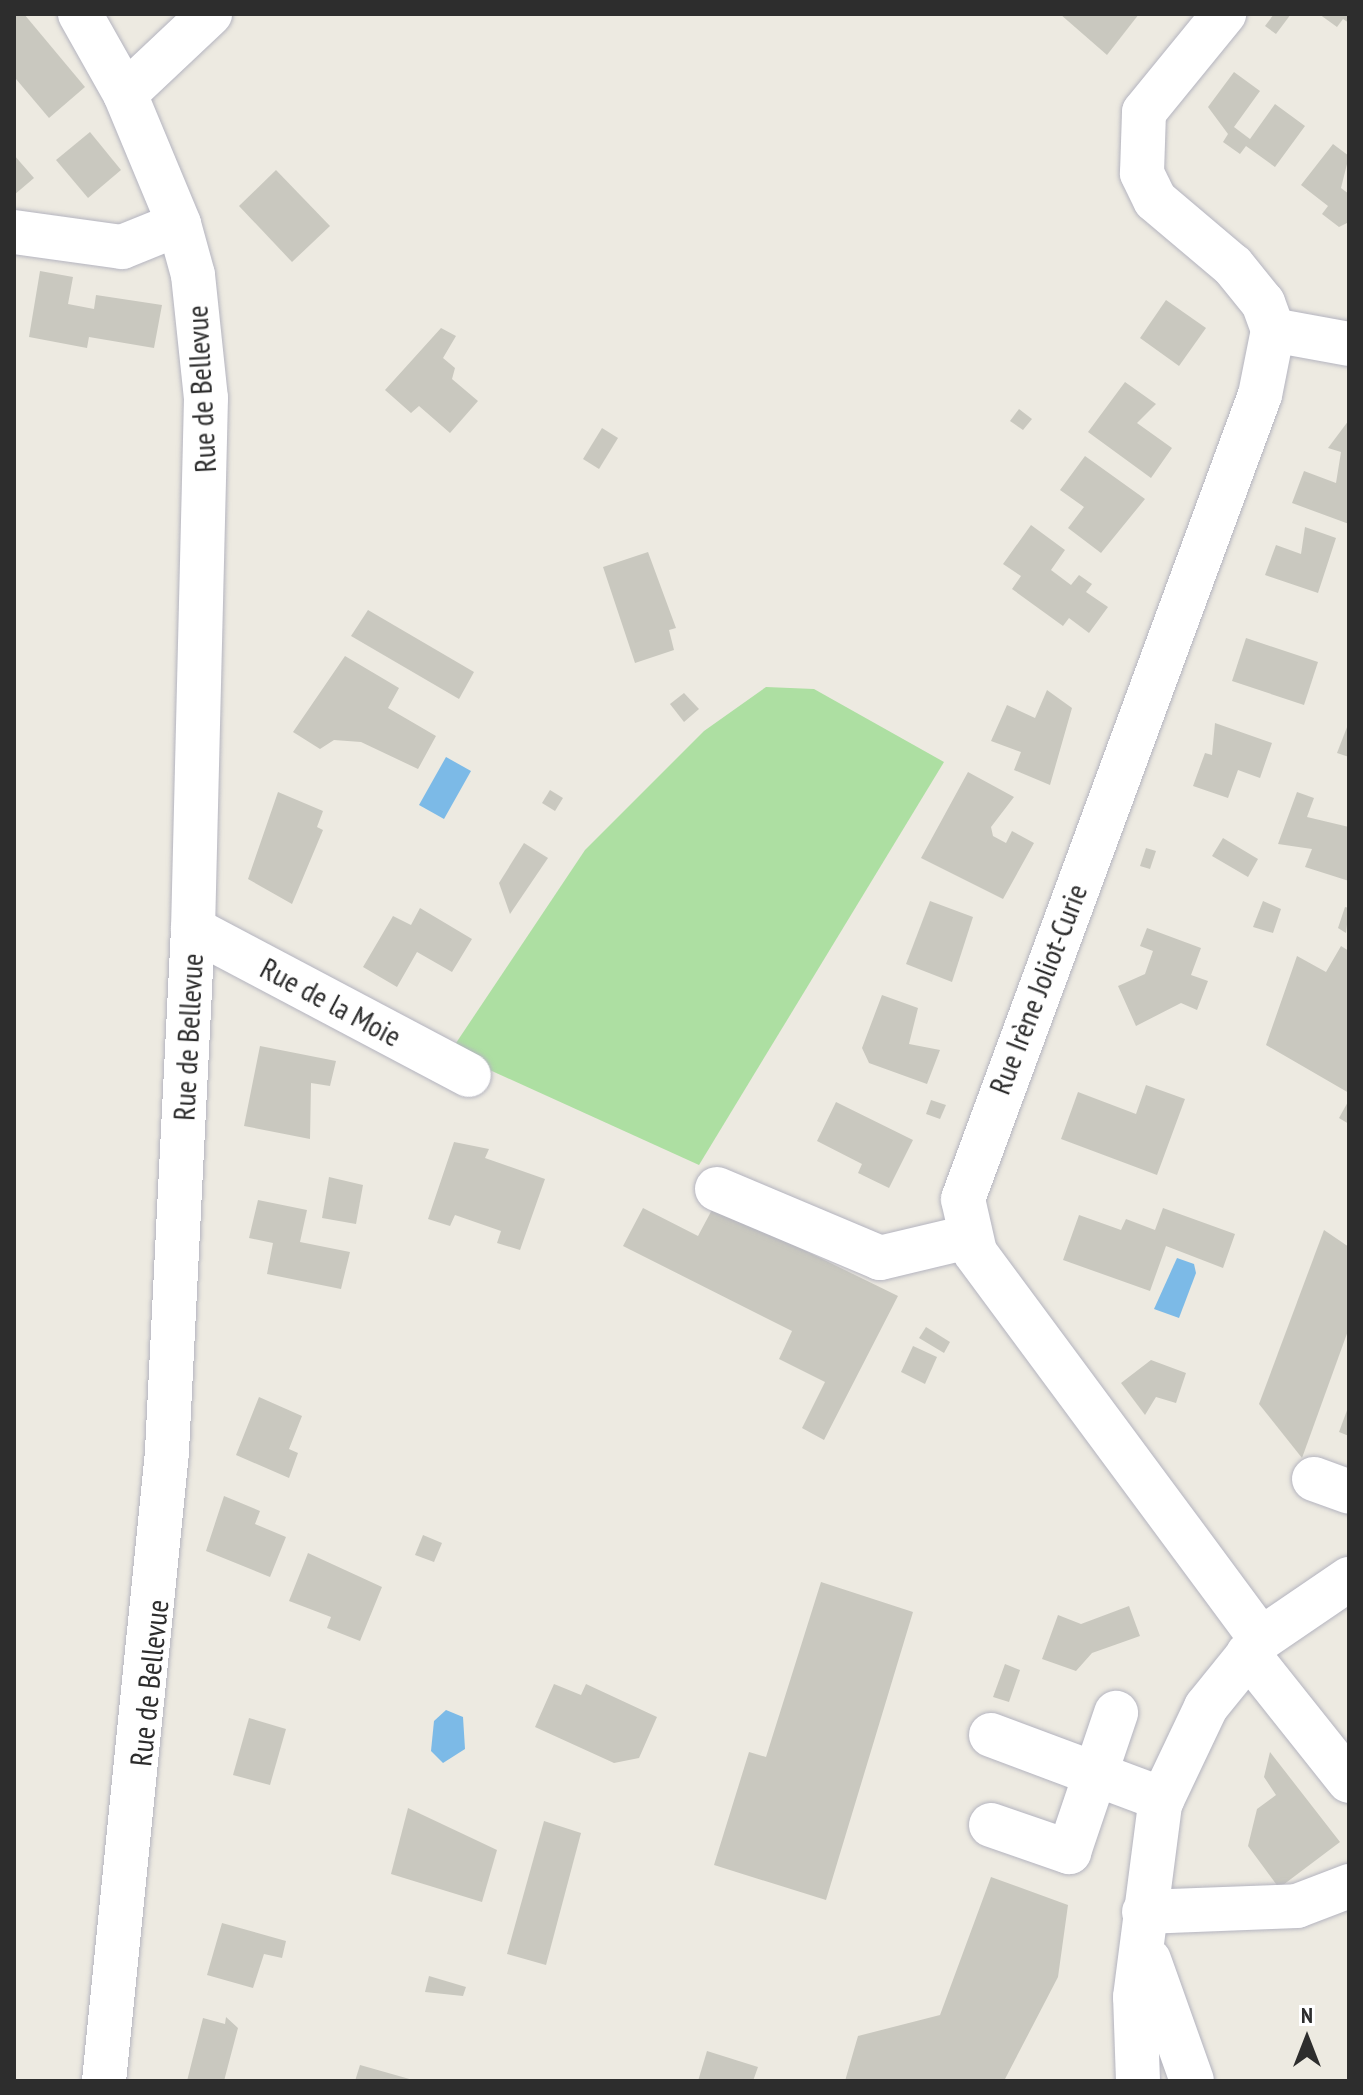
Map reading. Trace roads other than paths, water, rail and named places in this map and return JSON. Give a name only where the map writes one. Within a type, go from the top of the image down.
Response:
[{"type":"street","name":"Rue de Bellevue","points":[[80,14],[125,94],[179,224],[193,275],[206,398],[193,929],[159,1583],[104,2081]]},
{"type":"street","points":[[125,94],[210,14]]},
{"type":"street","points":[[1214,17],[1144,112],[1142,173],[1155,200],[1233,266],[1263,303],[1273,330],[1349,344]]},
{"type":"street","points":[[14,232],[122,247],[179,224]]},
{"type":"street","name":"Rue Irène Joliot-Curie","points":[[1273,330],[1260,395],[972,1164],[963,1199],[968,1237],[1349,1781]]},
{"type":"street","name":"Rue de la Moie","points":[[193,929],[469,1075]]},
{"type":"street","points":[[717,1189],[880,1258],[968,1237]]},
{"type":"street","points":[[1138,2081],[1135,1997],[1144,1927],[1149,1842],[1162,1799],[1206,1707],[1254,1646],[1349,1579]]},
{"type":"street","points":[[991,1825],[1069,1852],[1116,1713]]},
{"type":"street","points":[[991,1735],[1162,1799]]},
{"type":"street","points":[[1144,1927],[1297,1906],[1349,1886]]},
{"type":"street","points":[[1144,1927],[1192,2081]]},
{"type":"water","points":[[446,757],[471,771],[444,819],[419,805]]},
{"type":"water","points":[[1177,1258],[1194,1264],[1196,1273],[1179,1318],[1154,1309]]},
{"type":"water","points":[[446,1710],[463,1717],[465,1749],[443,1763],[431,1751],[434,1721]]}]
